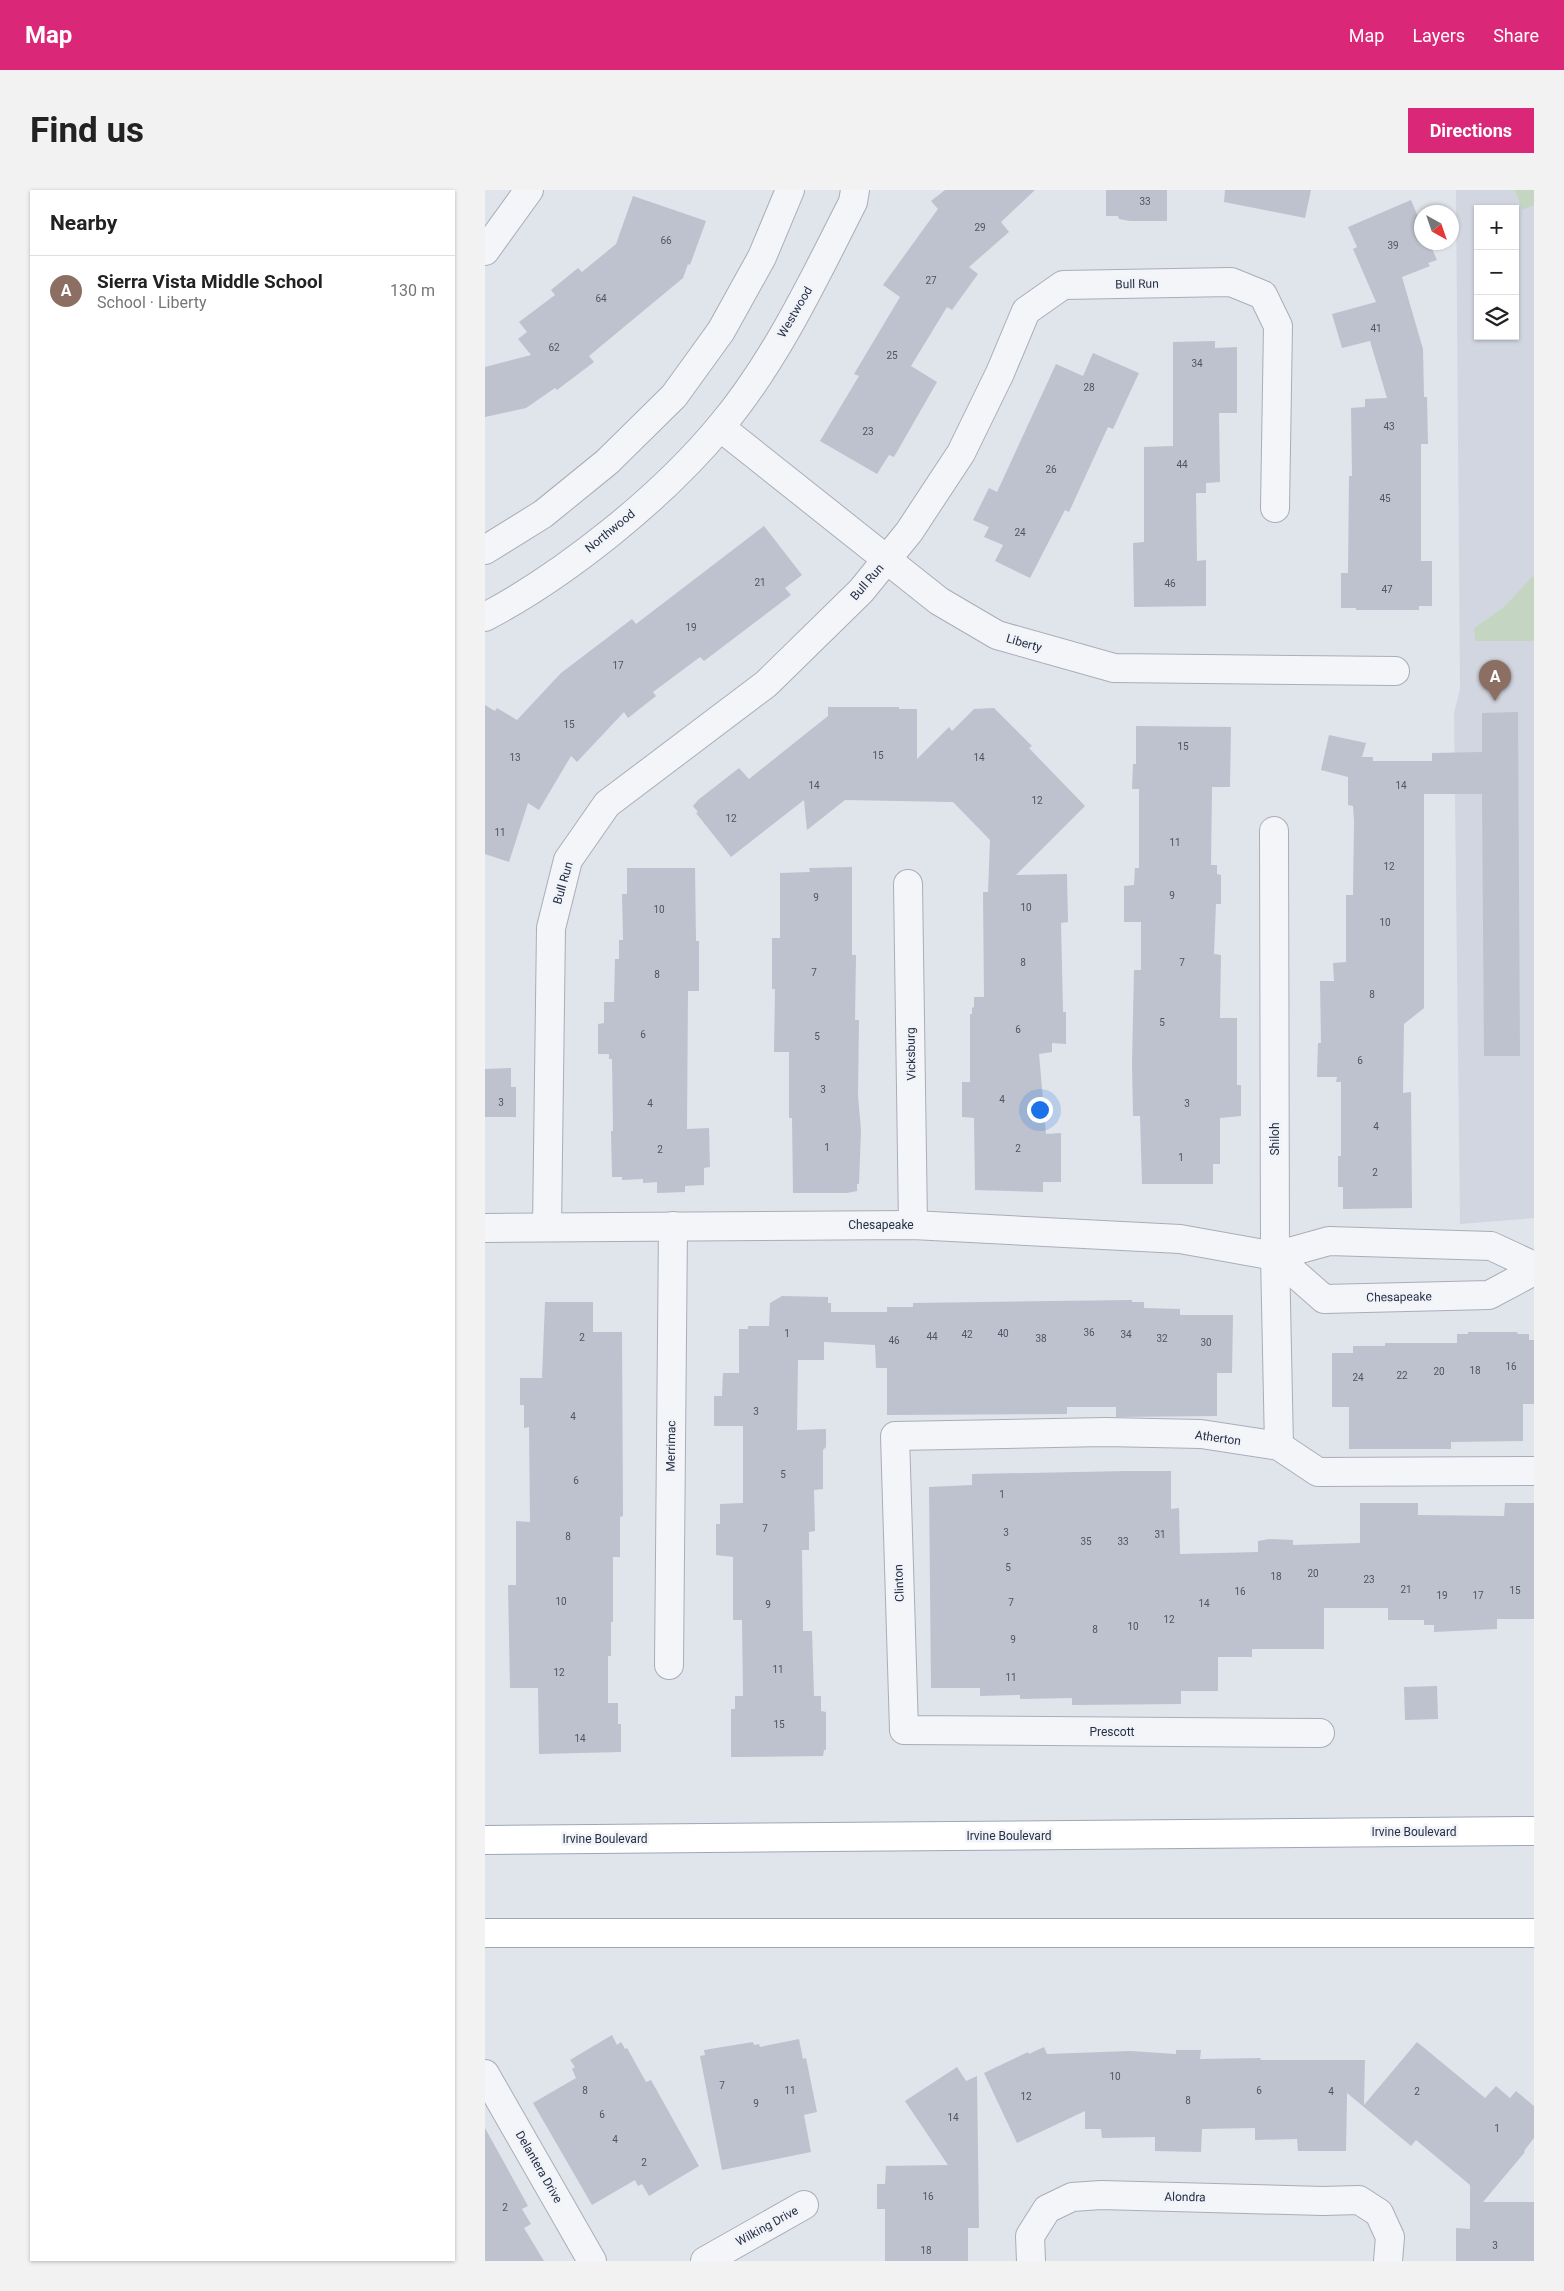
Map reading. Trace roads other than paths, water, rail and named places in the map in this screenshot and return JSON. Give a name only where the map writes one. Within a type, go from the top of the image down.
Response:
[{"type":"main road","name":"Irvine Boulevard","points":[[485,1840],[1534,1832]]},
{"type":"main road","points":[[485,1933],[1534,1933]]},
{"type":"street","points":[[485,251],[529,190]]},
{"type":"street","points":[[485,550],[543,514],[607,462],[674,396],[721,331],[762,257],[790,190]]},
{"type":"street","name":"Westwood","points":[[720,427],[763,366],[802,302],[853,202],[855,190]]},
{"type":"street","name":"Bull Run","points":[[547,1227],[551,928],[568,860],[607,804],[767,684],[861,591],[909,532],[961,453],[1000,373],[1026,311],[1063,285],[1231,282],[1263,294],[1277,326],[1275,508]]},
{"type":"street","name":"Liberty","points":[[720,427],[939,601],[997,635],[1114,668],[1395,672]]},
{"type":"street","name":"Northwood","points":[[485,617],[523,597],[619,526],[668,481],[720,427]]},
{"type":"street","name":"Shiloh","points":[[1273,831],[1275,1256],[1279,1446]]},
{"type":"street","name":"Vicksburg","points":[[908,884],[913,1225]]},
{"type":"street","name":"Chesapeake","points":[[485,1228],[913,1225],[1179,1239],[1275,1256],[1329,1241],[1491,1246],[1534,1266]]},
{"type":"street","name":"Merrimac","points":[[669,1665],[673,1226]]},
{"type":"street","name":"Chesapeake","points":[[1275,1256],[1324,1299],[1489,1295],[1534,1271]]},
{"type":"street","name":"Atherton","points":[[895,1436],[1105,1432],[1201,1434],[1279,1446],[1318,1472],[1534,1471]]},
{"type":"street","name":"Clinton","points":[[895,1436],[904,1730]]},
{"type":"street","name":"Prescott","points":[[904,1730],[1320,1733]]},
{"type":"street","name":"Delantera Drive","points":[[485,2074],[590,2260]]},
{"type":"street","name":"Alondra","points":[[1031,2261],[1030,2236],[1047,2209],[1071,2197],[1101,2195],[1359,2200],[1379,2213],[1390,2237],[1388,2261]]},
{"type":"street","name":"Wilking Drive","points":[[705,2261],[804,2205]]},
{"type":"place","name":"Sierra Vista Middle School","points":[[1495,701]]}]
